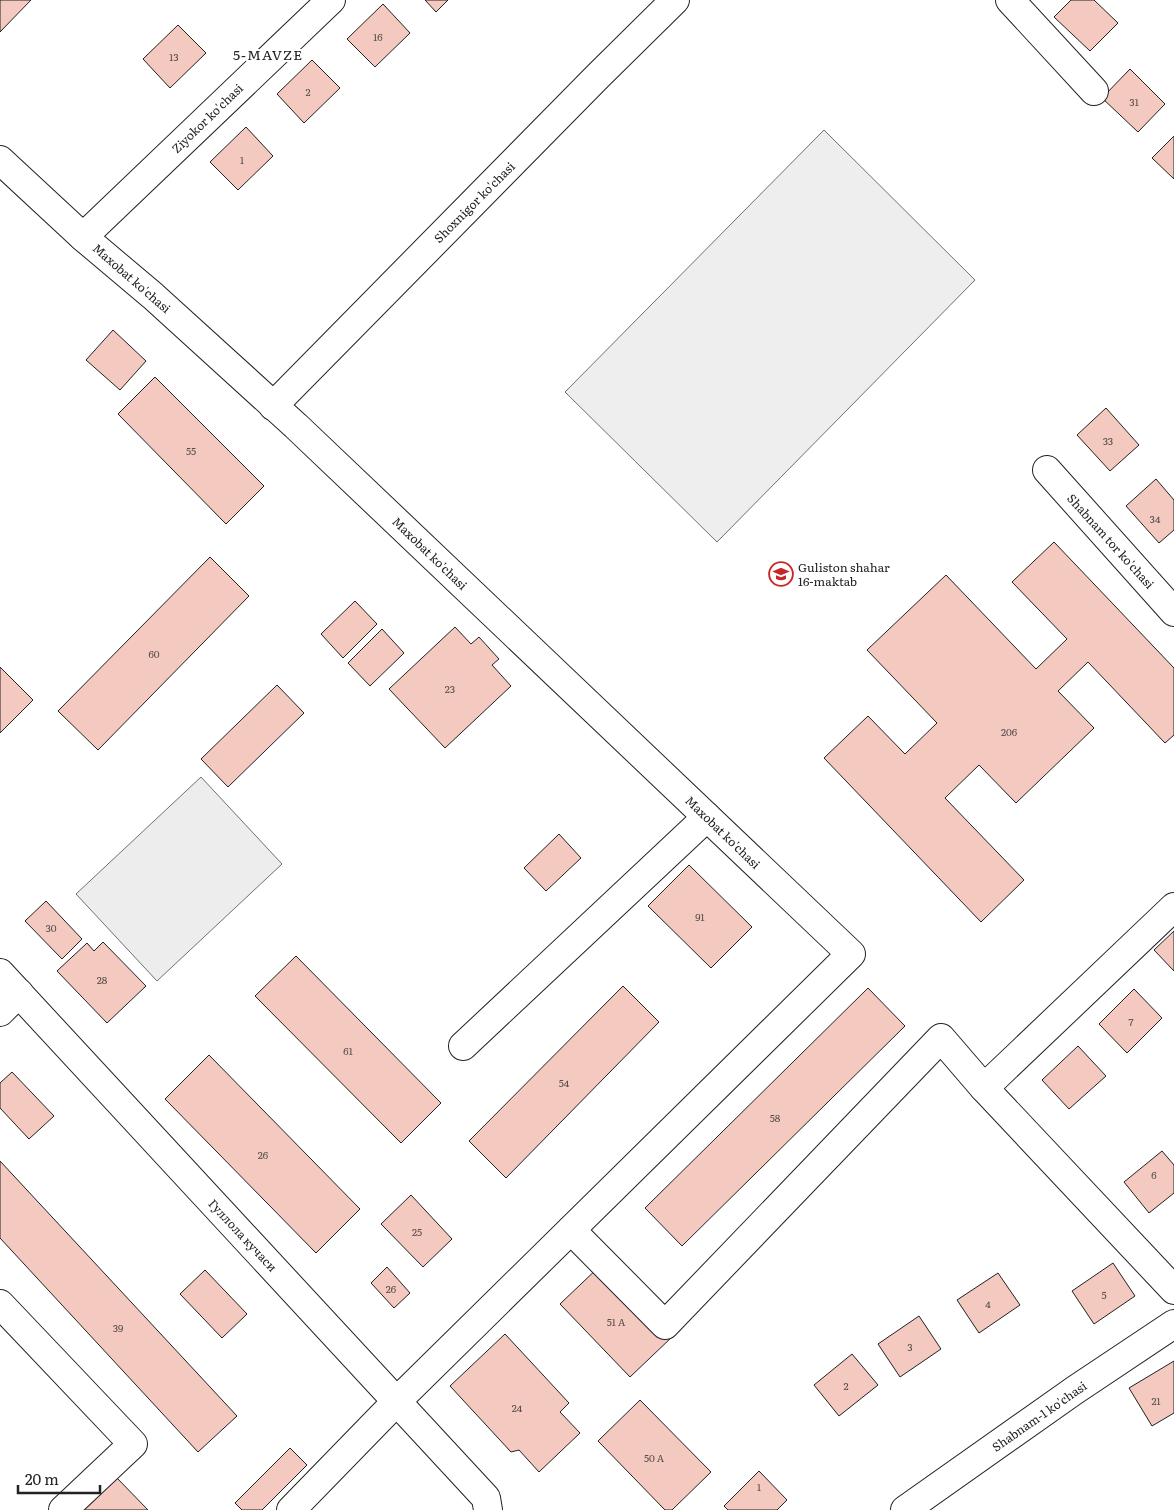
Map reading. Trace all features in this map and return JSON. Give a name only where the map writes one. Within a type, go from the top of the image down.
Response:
[{"type":"street","name":"Ziyokor ko'chasi","points":[[83,237],[331,0]]},
{"type":"street","name":"Shoxnigor ko'chasi","points":[[273,406],[675,0]]},
{"type":"street","points":[[1010,0],[1094,91]]},
{"type":"street","name":"Maxobat ko'chasi","points":[[0,160],[83,237],[153,296],[273,406],[852,954],[571,1230]]},
{"type":"street","name":"Shabnam tor ko'chasi","points":[[1047,470],[1174,612]]},
{"type":"street","points":[[463,1046],[707,817]]},
{"type":"street","points":[[984,1088],[1174,906]]},
{"type":"street","name":"Гуллола кучаси","points":[[0,973],[397,1401],[487,1504]]},
{"type":"street","points":[[0,1012],[19,993]]},
{"type":"street","points":[[291,1510],[397,1401],[571,1230],[665,1325],[941,1038],[984,1088],[1174,1290]]},
{"type":"street","points":[[0,1304],[133,1444],[63,1510]]},
{"type":"street","name":"Shabnam-1 ko'chasi","points":[[906,1510],[1067,1396],[1174,1324]]},
{"type":"shaded area","points":[[824,130],[975,280],[717,542],[565,392]]},
{"type":"shaded area","points":[[201,777],[282,864],[157,981],[76,894]]},
{"type":"building","points":[[0,0],[31,0],[0,32]]},
{"type":"building","points":[[425,0],[448,0],[436,12]]},
{"type":"building","points":[[1071,0],[1094,0],[1118,23],[1090,51],[1054,17]]},
{"type":"building","points":[[383,4],[410,33],[375,67],[347,39]]},
{"type":"building","points":[[178,25],[206,53],[170,88],[143,59]]},
{"type":"building","points":[[312,60],[340,88],[304,123],[277,94]]},
{"type":"building","points":[[1130,69],[1165,104],[1138,132],[1102,98]]},
{"type":"building","points":[[246,127],[273,156],[238,190],[210,162]]},
{"type":"building","points":[[1174,136],[1174,179],[1152,158]]},
{"type":"building","points":[[113,330],[146,361],[120,390],[86,360]]},
{"type":"building","points":[[155,377],[264,486],[226,524],[118,414]]},
{"type":"building","points":[[1106,408],[1139,445],[1110,471],[1077,435]]},
{"type":"building","points":[[1156,479],[1174,500],[1174,530],[1159,543],[1126,506]]},
{"type":"building","points":[[1054,542],[1174,668],[1174,735],[1165,743],[1088,662],[1058,691],[1094,728],[1016,803],[979,765],[945,798],[1024,880],[981,922],[824,758],[868,716],[905,754],[937,723],[867,650],[946,575],[1036,669],[1067,639],[1012,582]]},
{"type":"building","points":[[210,557],[249,596],[98,750],[58,711]]},
{"type":"building","points":[[355,601],[377,624],[343,658],[321,634]]},
{"type":"building","points":[[455,627],[471,644],[479,637],[499,659],[492,665],[511,686],[445,748],[389,689]]},
{"type":"building","points":[[382,629],[404,653],[370,686],[348,663]]},
{"type":"building","points":[[0,667],[33,700],[0,733]]},
{"type":"building","points":[[277,685],[304,713],[228,787],[201,759]]},
{"type":"building","points":[[559,834],[581,858],[546,891],[524,868]]},
{"type":"building","points":[[689,865],[752,927],[711,968],[648,906]]},
{"type":"building","points":[[46,901],[82,939],[62,959],[25,921]]},
{"type":"building","points":[[1174,931],[1174,971],[1154,950]]},
{"type":"building","points":[[103,942],[146,986],[107,1023],[57,971],[87,943],[94,951]]},
{"type":"building","points":[[296,956],[441,1103],[401,1143],[255,996]]},
{"type":"building","points":[[623,986],[659,1022],[506,1178],[469,1141]]},
{"type":"building","points":[[868,988],[905,1026],[682,1246],[645,1208]]},
{"type":"building","points":[[1134,989],[1162,1018],[1127,1053],[1099,1024]]},
{"type":"building","points":[[1078,1046],[1106,1076],[1069,1109],[1042,1080]]},
{"type":"building","points":[[209,1055],[360,1209],[316,1253],[165,1099]]},
{"type":"building","points":[[12,1072],[54,1116],[29,1139],[0,1108],[0,1083]]},
{"type":"building","points":[[1162,1151],[1174,1165],[1174,1193],[1149,1213],[1124,1182]]},
{"type":"building","points":[[0,1161],[237,1416],[198,1452],[0,1238]]},
{"type":"building","points":[[411,1195],[452,1239],[423,1267],[381,1224]]},
{"type":"building","points":[[1113,1263],[1135,1296],[1094,1324],[1072,1291]]},
{"type":"building","points":[[602,1264],[672,1337],[630,1377],[560,1304]]},
{"type":"building","points":[[387,1267],[410,1293],[394,1308],[371,1283]]},
{"type":"building","points":[[205,1270],[247,1314],[222,1338],[180,1294]]},
{"type":"building","points":[[998,1273],[1020,1305],[979,1333],[957,1300]]},
{"type":"building","points":[[919,1316],[941,1349],[900,1377],[878,1344]]},
{"type":"building","points":[[505,1334],[569,1403],[560,1412],[580,1433],[539,1472],[519,1450],[511,1452],[450,1386]]},
{"type":"building","points":[[852,1354],[878,1385],[839,1416],[814,1385]]},
{"type":"building","points":[[1174,1361],[1174,1413],[1152,1426],[1129,1388]]},
{"type":"building","points":[[640,1400],[711,1472],[672,1510],[665,1510],[598,1441]]},
{"type":"building","points":[[290,1448],[307,1465],[262,1510],[242,1510],[235,1503]]},
{"type":"building","points":[[759,1471],[787,1500],[777,1510],[728,1510],[724,1506]]},
{"type":"building","points":[[117,1478],[148,1510],[84,1510]]},
{"type":"place","name":"Guliston shahar 16-maktab","points":[[781,574]]},
{"type":"district","name":"5-MAVZE","points":[[268,54]]}]
